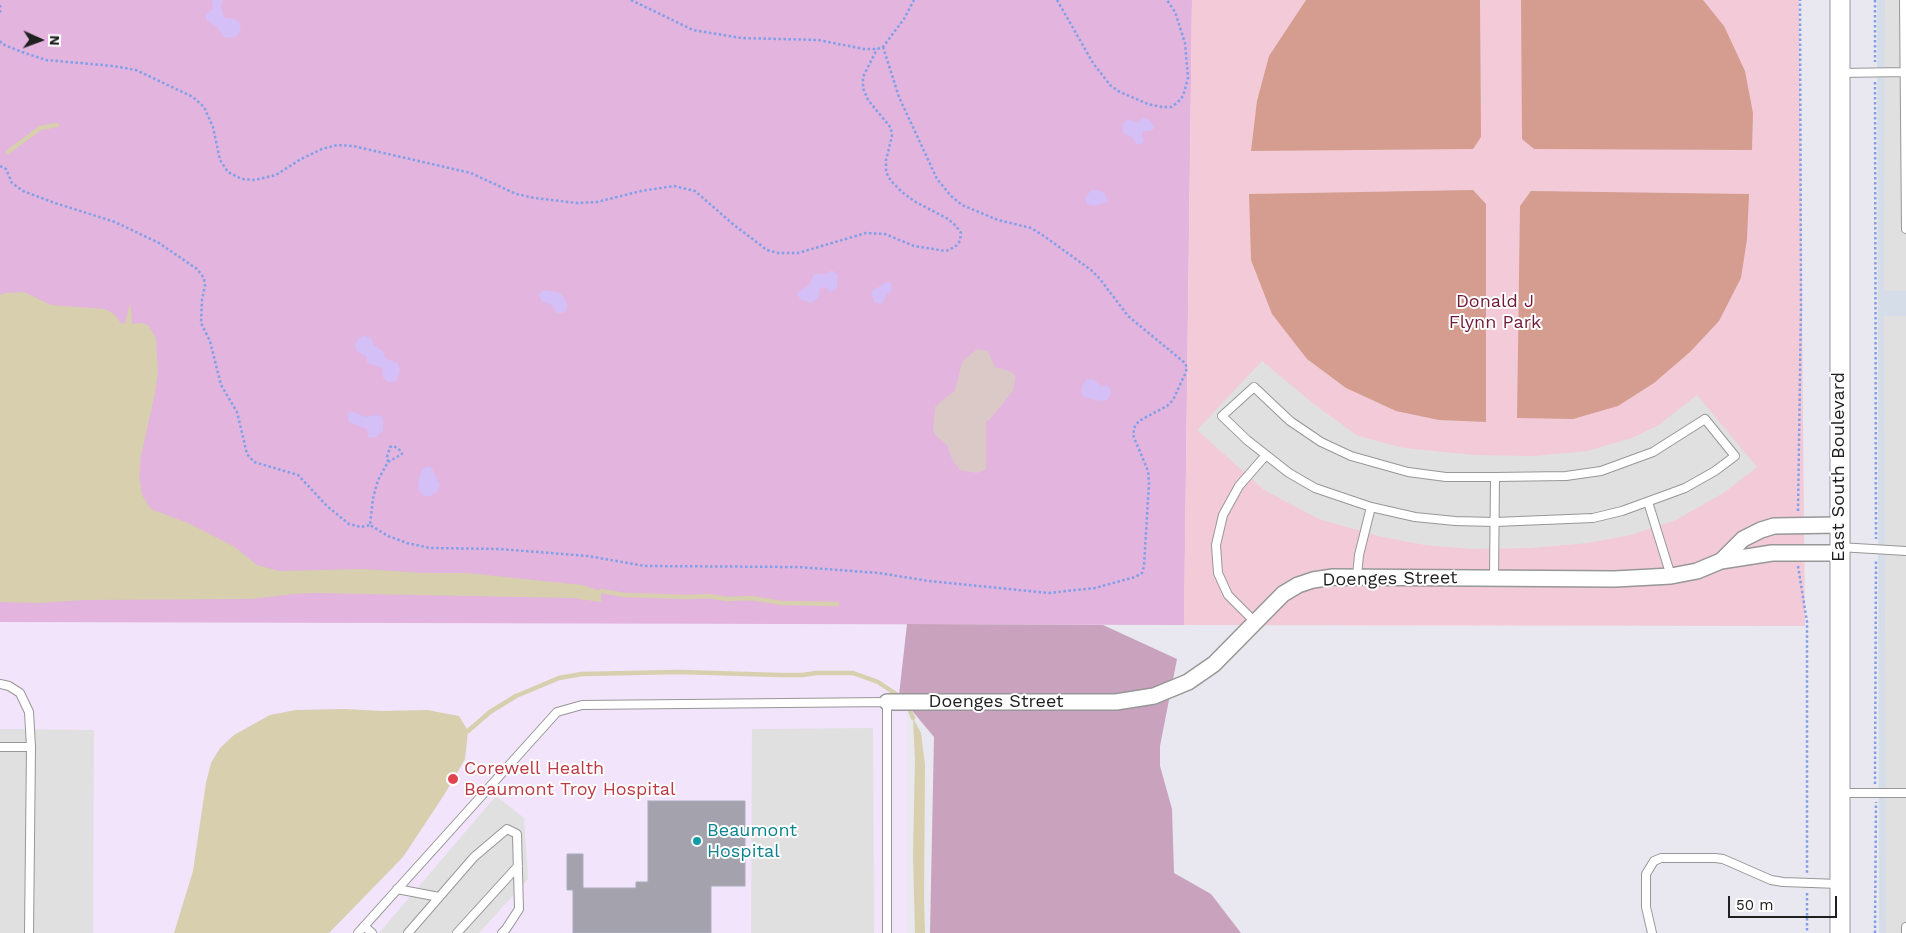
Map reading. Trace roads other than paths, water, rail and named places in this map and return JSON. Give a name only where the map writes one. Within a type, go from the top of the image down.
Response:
[{"type":"street","name":"East South Boulevard","points":[[1840,0],[1840,933]]},
{"type":"street","name":"Doenges Street","points":[[1721,561],[1743,539],[1760,530],[1774,526],[1839,525]]},
{"type":"street","name":"Doenges Street","points":[[887,702],[1116,702],[1141,699],[1176,688],[1201,674],[1226,654],[1254,622],[1283,594],[1298,585],[1333,577],[1615,579],[1671,576],[1696,571],[1721,561],[1772,552],[1839,550]]},
{"type":"lane","points":[[1904,0],[1906,228]]},
{"type":"lane","points":[[1840,73],[1905,72]]},
{"type":"lane","points":[[1254,386],[1290,421],[1322,442],[1351,456],[1408,472],[1446,477],[1495,478],[1566,476],[1601,471],[1653,452],[1705,419],[1736,456],[1715,472],[1686,488],[1648,502],[1594,518],[1495,522],[1455,521],[1415,517],[1371,507],[1315,488],[1289,473],[1222,416],[1254,386]]},
{"type":"lane","points":[[1254,622],[1228,595],[1218,573],[1216,545],[1223,515],[1239,486],[1266,455]]},
{"type":"lane","points":[[1494,578],[1495,478]]},
{"type":"lane","points":[[1648,502],[1671,576]]},
{"type":"lane","points":[[1357,576],[1359,555],[1371,507]]},
{"type":"lane","points":[[1839,550],[1906,551]]},
{"type":"lane","points":[[0,684],[9,686],[20,693],[29,712],[31,747],[29,933]]},
{"type":"lane","points":[[358,933],[557,712],[582,705],[887,702],[886,933]]},
{"type":"lane","points":[[0,747],[31,747]]},
{"type":"lane","points":[[1839,793],[1906,794]]},
{"type":"lane","points":[[408,933],[474,857],[507,829],[517,834],[519,910],[502,933]]},
{"type":"lane","points":[[1652,933],[1646,907],[1646,874],[1654,862],[1661,858],[1723,859],[1771,880],[1839,884]]},
{"type":"lane","points":[[457,933],[518,866]]},
{"type":"lane","points":[[397,889],[439,897]]},
{"type":"lane","points":[[364,926],[372,933]]},
{"type":"lane","points":[[1906,927],[1906,933]]},
{"type":"waterway","points":[[8,152],[40,128],[57,125]]},
{"type":"waterway","points":[[601,591],[625,595],[708,596],[727,599],[752,598],[782,603],[837,604]]},
{"type":"waterway","points":[[468,731],[490,712],[516,696],[559,678],[582,674],[679,672],[803,675],[853,673],[878,682],[902,698]]},
{"type":"waterway","points":[[908,706],[913,718]]},
{"type":"place","name":"Corewell Health Beaumont Troy Hospital","points":[[453,779]]},
{"type":"place","name":"Beaumont Hospital","points":[[697,841]]},
{"type":"park label","name":"Donald J Flynn Park","points":[[1495,312]]}]
